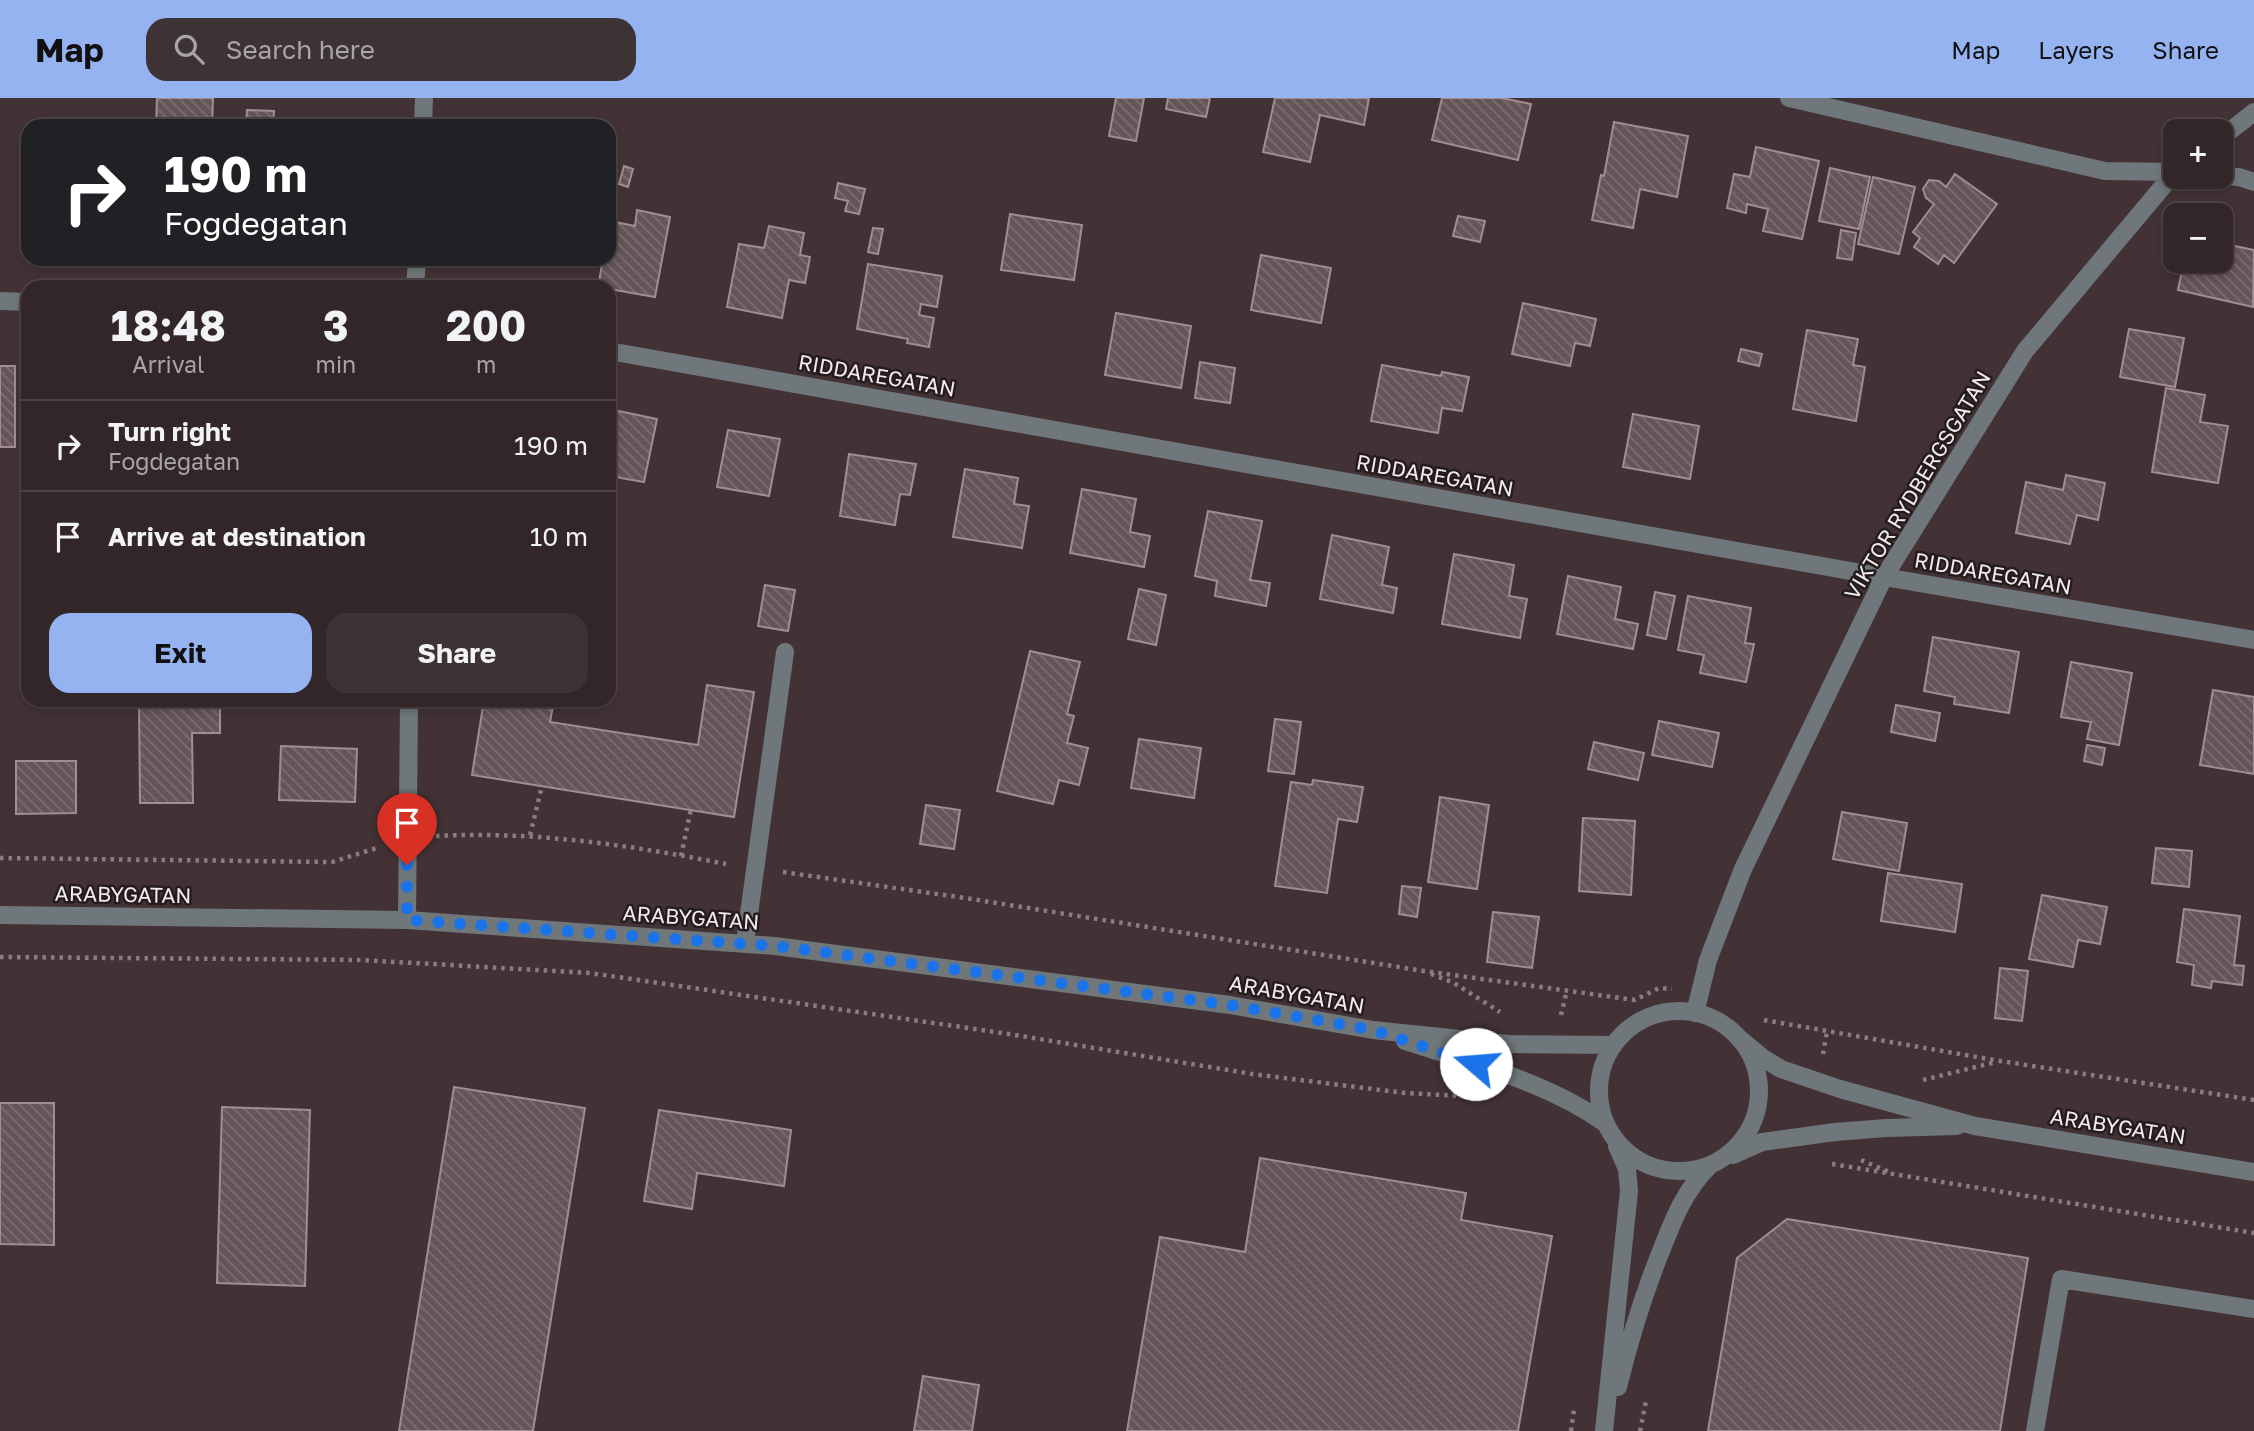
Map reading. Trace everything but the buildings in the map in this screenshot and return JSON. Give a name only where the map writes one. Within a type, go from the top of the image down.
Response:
[{"type":"street","points":[[423,119],[424,98]]},
{"type":"street","points":[[1789,98],[2105,171],[2163,172]]},
{"type":"street","points":[[2233,129],[2254,112]]},
{"type":"street","points":[[2233,177],[2254,182]]},
{"type":"street","name":"VIKTOR RYDBERGSGATAN","points":[[1695,1013],[1708,960],[1743,869],[1884,577],[2025,351],[2163,186]]},
{"type":"street","points":[[0,300],[21,302]]},
{"type":"street","name":"RIDDAREGATAN","points":[[616,352],[2254,640]]},
{"type":"street","points":[[745,943],[785,652]]},
{"type":"street","points":[[407,920],[409,707]]},
{"type":"street","name":"ARABYGATAN","points":[[0,915],[407,920],[745,943],[1216,1003],[1373,1030],[1508,1044],[1614,1045]]},
{"type":"street","points":[[1680,1011],[1695,1013],[1723,1024],[1740,1039],[1757,1070],[1759,1102],[1753,1124],[1740,1144],[1693,1182],[1678,1207],[1632,1332],[1605,1431],[1629,1191],[1627,1169],[1605,1123],[1600,1101],[1600,1079],[1614,1045],[1625,1032],[1639,1022],[1652,1016],[1680,1011]]},
{"type":"street","name":"ARABYGATAN","points":[[1373,1030],[1502,1073],[1587,1111],[1605,1123]]},
{"type":"street","name":"ARABYGATAN","points":[[1740,1039],[1781,1069],[1840,1089],[1975,1126],[2254,1172]]},
{"type":"street","name":"ARABYGATAN","points":[[1716,1163],[1762,1142],[1886,1128],[1975,1126]]},
{"type":"street","points":[[1614,1139],[1633,1158],[1657,1169],[1683,1172],[1716,1163]]},
{"type":"street","points":[[2035,1431],[2061,1279],[2254,1309]]},
{"type":"path","points":[[530,835],[542,786]]},
{"type":"path","points":[[681,856],[691,810]]},
{"type":"path","points":[[0,858],[332,862],[407,838],[530,835],[579,839],[755,870],[951,896],[1424,971],[1454,983],[1502,1013]]},
{"type":"path","points":[[0,957],[360,960],[590,973],[996,1032],[1252,1074],[1487,1101]]},
{"type":"path","points":[[1911,1083],[2000,1061],[2254,1100]]},
{"type":"path","points":[[1821,1162],[2254,1233]]},
{"type":"path","points":[[1640,1431],[1646,1396]]},
{"type":"route","points":[[407,865],[407,920],[775,946],[1230,1005],[1373,1030],[1476,1064]]}]
